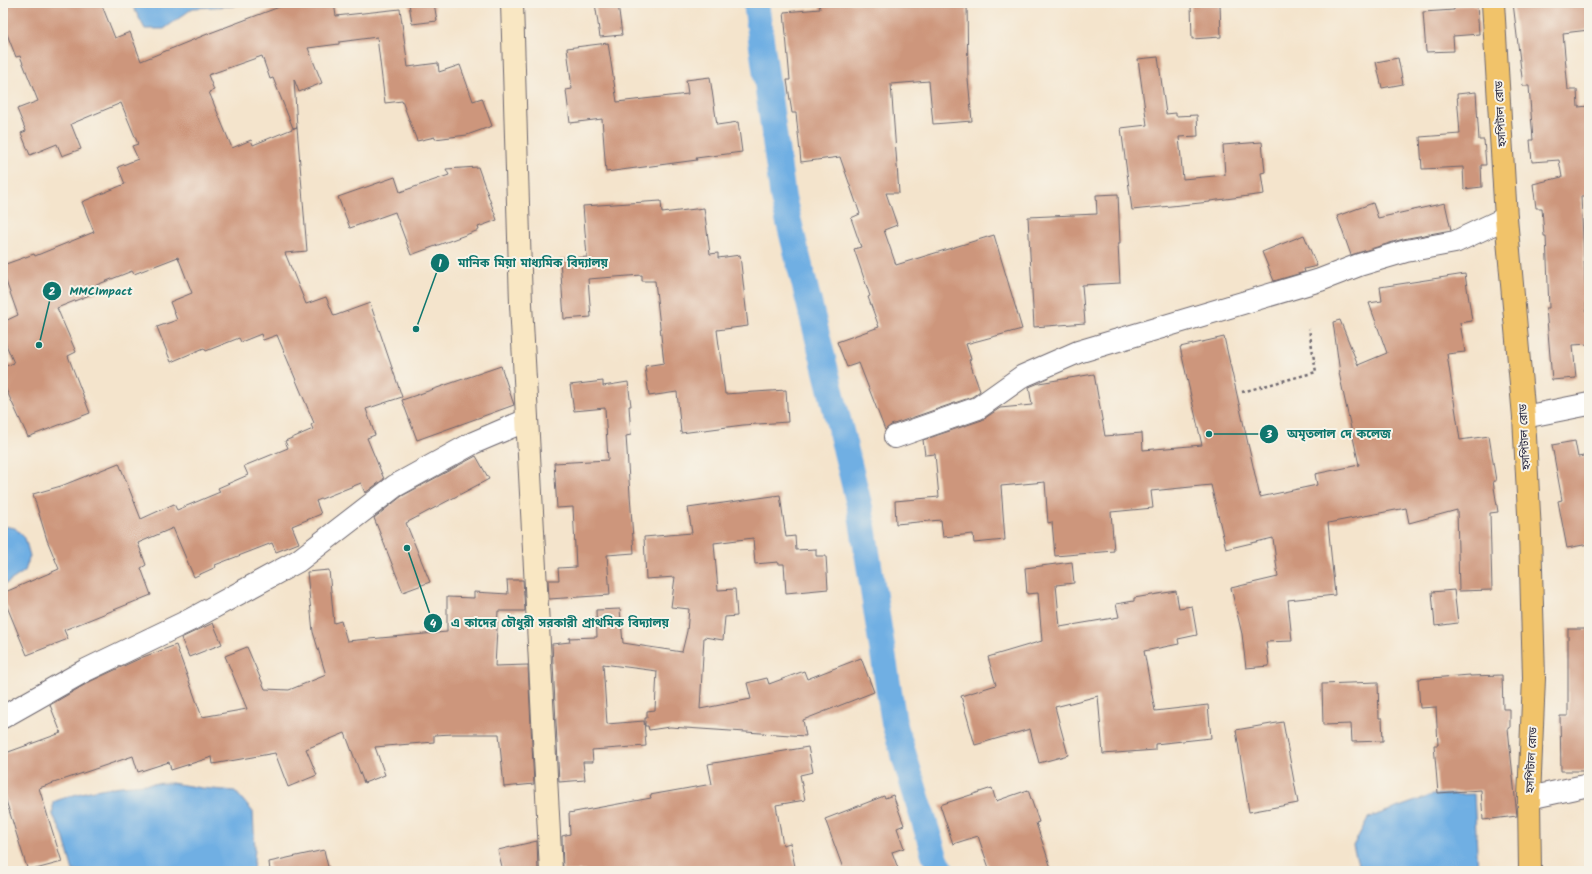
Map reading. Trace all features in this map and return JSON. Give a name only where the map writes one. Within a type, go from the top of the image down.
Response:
[{"type":"main road","name":"হসপিটাল রোড","points":[[1493,3],[1506,218],[1524,417],[1534,678],[1529,798],[1530,871]]},
{"type":"street","points":[[512,3],[521,296],[551,871]]},
{"type":"street","points":[[894,437],[978,408],[1023,376],[1078,352],[1320,280],[1372,261],[1406,251],[1455,242],[1506,218]]},
{"type":"street","points":[[1524,417],[1589,404]]},
{"type":"street","points":[[3,717],[86,670],[190,620],[298,561],[395,486],[473,443],[527,420]]},
{"type":"street","points":[[1529,798],[1589,785]]},
{"type":"path","points":[[1242,392],[1316,372],[1309,329]]},
{"type":"water","points":[[131,3],[242,3],[233,6],[193,8],[164,29],[145,29]]},
{"type":"water","points":[[3,526],[15,528],[25,538],[30,556],[25,571],[3,584]]},
{"type":"water","points":[[172,783],[201,788],[235,791],[253,812],[255,849],[253,871],[73,871],[63,835],[53,815],[53,802],[82,793],[112,787]]},
{"type":"water","points":[[1474,794],[1478,871],[1360,871],[1353,846],[1368,818],[1433,795]]},
{"type":"building","points":[[3,3],[101,3],[115,38],[130,32],[141,61],[290,3],[334,3],[336,16],[400,9],[408,67],[438,63],[439,72],[460,65],[473,101],[482,98],[492,126],[467,135],[435,139],[435,137],[417,141],[402,101],[385,103],[377,37],[308,48],[322,83],[299,92],[294,79],[307,251],[285,253],[306,304],[326,297],[334,316],[370,303],[402,397],[366,409],[375,435],[367,438],[384,479],[365,493],[361,483],[316,501],[321,514],[292,526],[299,543],[276,552],[272,543],[215,565],[216,567],[194,577],[173,528],[138,543],[146,565],[141,568],[151,595],[64,630],[68,639],[27,655],[3,597],[3,593],[59,569],[47,540],[33,494],[61,486],[119,463],[141,519],[174,504],[177,510],[220,492],[218,488],[248,475],[244,466],[288,448],[285,441],[313,429],[311,425],[314,423],[277,335],[263,340],[261,334],[241,342],[239,338],[206,351],[204,348],[171,362],[157,327],[177,320],[170,302],[192,293],[178,257],[134,274],[132,271],[94,286],[97,292],[57,308],[76,352],[68,356],[90,413],[28,437],[3,383],[3,367],[14,363],[3,338],[3,322],[18,315],[3,273],[3,265],[34,254],[35,256],[94,232],[82,202],[125,184],[118,167],[138,159],[132,146],[138,144],[121,103],[71,124],[81,149],[62,156],[57,144],[30,155],[21,133],[26,131],[17,109],[38,101],[20,56],[16,57],[3,24]],"holes":[[[262,56],[270,79],[273,78],[293,128],[297,127],[253,145],[251,140],[232,148],[209,92],[214,90],[208,75]]]},
{"type":"building","points":[[409,3],[434,3],[437,21],[412,24]]},
{"type":"building","points":[[595,3],[618,3],[622,35],[600,37]]},
{"type":"building","points":[[819,3],[967,3],[968,79],[972,121],[933,124],[929,81],[891,84],[899,193],[886,193],[897,225],[884,230],[896,265],[994,235],[1022,329],[966,344],[971,359],[969,360],[980,391],[972,397],[891,425],[885,430],[859,363],[847,367],[837,342],[879,327],[868,297],[870,296],[854,249],[861,247],[851,218],[860,214],[840,157],[801,162],[796,113],[792,113],[787,80],[790,80],[784,12],[820,9]]},
{"type":"building","points":[[1513,3],[1589,3],[1589,30],[1563,33],[1568,90],[1577,90],[1578,107],[1589,106],[1589,196],[1581,196],[1589,344],[1573,345],[1576,378],[1552,380],[1546,308],[1549,308],[1546,236],[1544,236],[1542,208],[1536,208],[1533,184],[1562,177],[1559,160],[1532,162],[1530,140],[1533,140],[1529,86],[1523,86]]},
{"type":"building","points":[[1220,4],[1221,37],[1192,39],[1191,5]]},
{"type":"building","points":[[1477,5],[1479,34],[1453,36],[1454,51],[1426,52],[1423,12],[1454,10],[1454,6]]},
{"type":"building","points":[[608,43],[617,102],[688,94],[686,80],[710,77],[717,125],[738,122],[742,152],[696,158],[697,160],[606,172],[602,119],[570,123],[566,90],[572,89],[567,48]]},
{"type":"building","points":[[1158,57],[1166,114],[1176,113],[1176,116],[1197,115],[1198,136],[1179,137],[1183,179],[1225,175],[1223,145],[1262,142],[1265,172],[1261,173],[1264,194],[1210,202],[1132,210],[1121,128],[1147,125],[1138,59]]},
{"type":"building","points":[[1398,58],[1403,84],[1382,88],[1376,62]]},
{"type":"building","points":[[1476,92],[1479,140],[1484,140],[1486,165],[1481,165],[1482,187],[1464,189],[1463,167],[1422,169],[1420,137],[1460,134],[1457,94]]},
{"type":"building","points":[[478,167],[497,220],[478,227],[479,230],[411,255],[395,212],[350,228],[338,197],[395,177],[400,192],[449,175],[446,169]]},
{"type":"building","points":[[1118,194],[1120,283],[1082,285],[1085,323],[1034,327],[1028,217],[1097,214],[1096,195]]},
{"type":"building","points":[[661,201],[662,213],[704,208],[710,254],[718,253],[718,258],[740,255],[748,326],[717,330],[725,394],[786,390],[788,422],[743,425],[681,433],[677,392],[649,396],[645,366],[664,363],[655,281],[642,281],[642,275],[588,279],[591,317],[564,319],[560,259],[587,257],[583,206]]},
{"type":"building","points":[[1373,203],[1378,218],[1445,203],[1451,230],[1403,239],[1351,255],[1337,216]]},
{"type":"building","points":[[1304,235],[1317,266],[1304,269],[1305,272],[1274,281],[1262,252]]},
{"type":"building","points":[[1465,274],[1472,321],[1460,323],[1465,352],[1447,354],[1460,440],[1489,436],[1496,481],[1493,481],[1498,512],[1490,513],[1492,590],[1459,591],[1457,510],[1409,523],[1406,508],[1328,523],[1335,595],[1288,600],[1292,641],[1266,642],[1269,666],[1246,668],[1242,634],[1231,588],[1278,577],[1273,538],[1226,549],[1211,485],[1151,491],[1153,508],[1111,512],[1114,551],[1055,556],[1052,522],[1048,523],[1045,482],[1001,486],[1005,540],[974,543],[973,534],[943,537],[941,520],[896,524],[895,501],[939,497],[935,454],[925,455],[923,440],[982,420],[1000,408],[1032,405],[1029,387],[1039,383],[1094,374],[1105,436],[1142,433],[1143,450],[1202,445],[1180,347],[1224,337],[1260,497],[1317,485],[1315,474],[1359,465],[1339,373],[1333,322],[1340,320],[1358,365],[1387,353],[1369,303],[1382,301],[1380,287]]},
{"type":"building","points":[[501,366],[514,405],[417,440],[402,400]]},
{"type":"building","points":[[603,381],[603,386],[628,382],[631,406],[629,406],[631,435],[626,436],[634,553],[607,555],[610,595],[549,599],[548,580],[559,580],[558,568],[576,567],[573,507],[557,508],[554,463],[608,460],[605,408],[574,411],[570,385]]},
{"type":"building","points":[[1575,441],[1578,457],[1589,455],[1589,544],[1567,548],[1558,501],[1562,500],[1552,445]]},
{"type":"building","points":[[476,456],[489,479],[406,523],[430,582],[403,592],[374,518],[402,496]]},
{"type":"building","points":[[780,495],[786,537],[795,536],[796,550],[816,549],[816,556],[826,556],[828,589],[786,593],[784,564],[778,564],[778,562],[755,564],[753,538],[714,543],[718,590],[735,589],[737,616],[725,617],[723,640],[704,637],[700,709],[751,699],[747,683],[767,678],[769,684],[804,671],[807,679],[861,658],[874,692],[803,720],[806,736],[670,727],[649,730],[648,726],[645,726],[645,718],[647,718],[647,711],[655,710],[657,671],[603,664],[607,724],[644,721],[646,746],[592,750],[593,762],[583,762],[585,780],[559,782],[552,644],[570,642],[569,638],[597,637],[596,610],[620,609],[623,643],[682,652],[687,631],[689,609],[671,607],[675,577],[646,579],[644,537],[692,533],[688,508]]},
{"type":"building","points":[[1072,562],[1074,583],[1056,585],[1060,627],[1119,617],[1116,604],[1134,601],[1134,598],[1176,591],[1179,608],[1192,606],[1197,635],[1178,639],[1179,644],[1144,651],[1155,711],[1208,705],[1211,738],[1155,744],[1155,750],[1103,754],[1098,696],[1055,707],[1068,755],[1039,763],[1030,729],[975,745],[961,696],[996,685],[988,657],[1042,641],[1038,593],[1027,594],[1025,568]]},
{"type":"building","points":[[329,570],[334,623],[341,621],[347,641],[447,632],[447,597],[474,598],[474,592],[508,594],[507,580],[523,580],[525,611],[498,611],[495,666],[528,665],[534,784],[504,787],[499,734],[434,735],[434,742],[375,747],[385,775],[364,783],[345,733],[306,749],[317,775],[288,787],[275,753],[213,764],[212,757],[171,770],[169,762],[138,772],[133,756],[39,788],[62,862],[28,871],[3,791],[3,754],[61,733],[50,705],[91,681],[143,657],[176,645],[202,717],[247,709],[225,656],[247,647],[265,689],[289,690],[326,675],[313,632],[307,572]]},
{"type":"building","points":[[1454,590],[1458,623],[1435,626],[1432,592]]},
{"type":"building","points":[[213,623],[222,644],[189,657],[181,638]]},
{"type":"building","points":[[1568,629],[1589,629],[1589,771],[1561,771],[1560,716],[1568,716]]},
{"type":"building","points":[[1470,675],[1502,675],[1503,709],[1510,709],[1510,728],[1508,728],[1517,816],[1483,820],[1481,790],[1438,793],[1434,745],[1438,745],[1436,707],[1420,708],[1418,679]]},
{"type":"building","points":[[1378,682],[1379,718],[1382,718],[1383,741],[1352,742],[1351,724],[1323,725],[1322,684]]},
{"type":"building","points":[[1283,722],[1298,803],[1249,812],[1236,730]]},
{"type":"building","points":[[808,747],[813,772],[800,775],[805,800],[776,805],[783,845],[790,843],[796,871],[563,871],[562,836],[570,834],[569,813],[651,798],[650,795],[712,784],[708,764]]},
{"type":"building","points":[[992,788],[996,801],[1028,790],[1039,822],[1036,823],[1052,871],[990,871],[978,836],[953,844],[940,805]]},
{"type":"building","points":[[893,795],[904,825],[897,828],[904,848],[892,852],[899,871],[844,871],[825,819],[884,796],[885,798]]},
{"type":"building","points":[[537,841],[538,871],[503,871],[498,850]]},
{"type":"building","points":[[324,850],[329,871],[270,871],[269,862]]},
{"type":"waterway","points":[[756,3],[783,198],[860,508],[894,723],[935,857],[942,871]]},
{"type":"place","name":"মানিক মিয়া মাধ্যমিক বিদ্যালয়","points":[[416,329]]},
{"type":"place","name":"MMCImpact","points":[[39,345]]},
{"type":"place","name":"অমৃতলাল দে কলেজ","points":[[1209,434]]},
{"type":"place","name":"এ কাদের চৌধুরী সরকারী প্রাথমিক বিদ্যালয়","points":[[407,548]]}]
